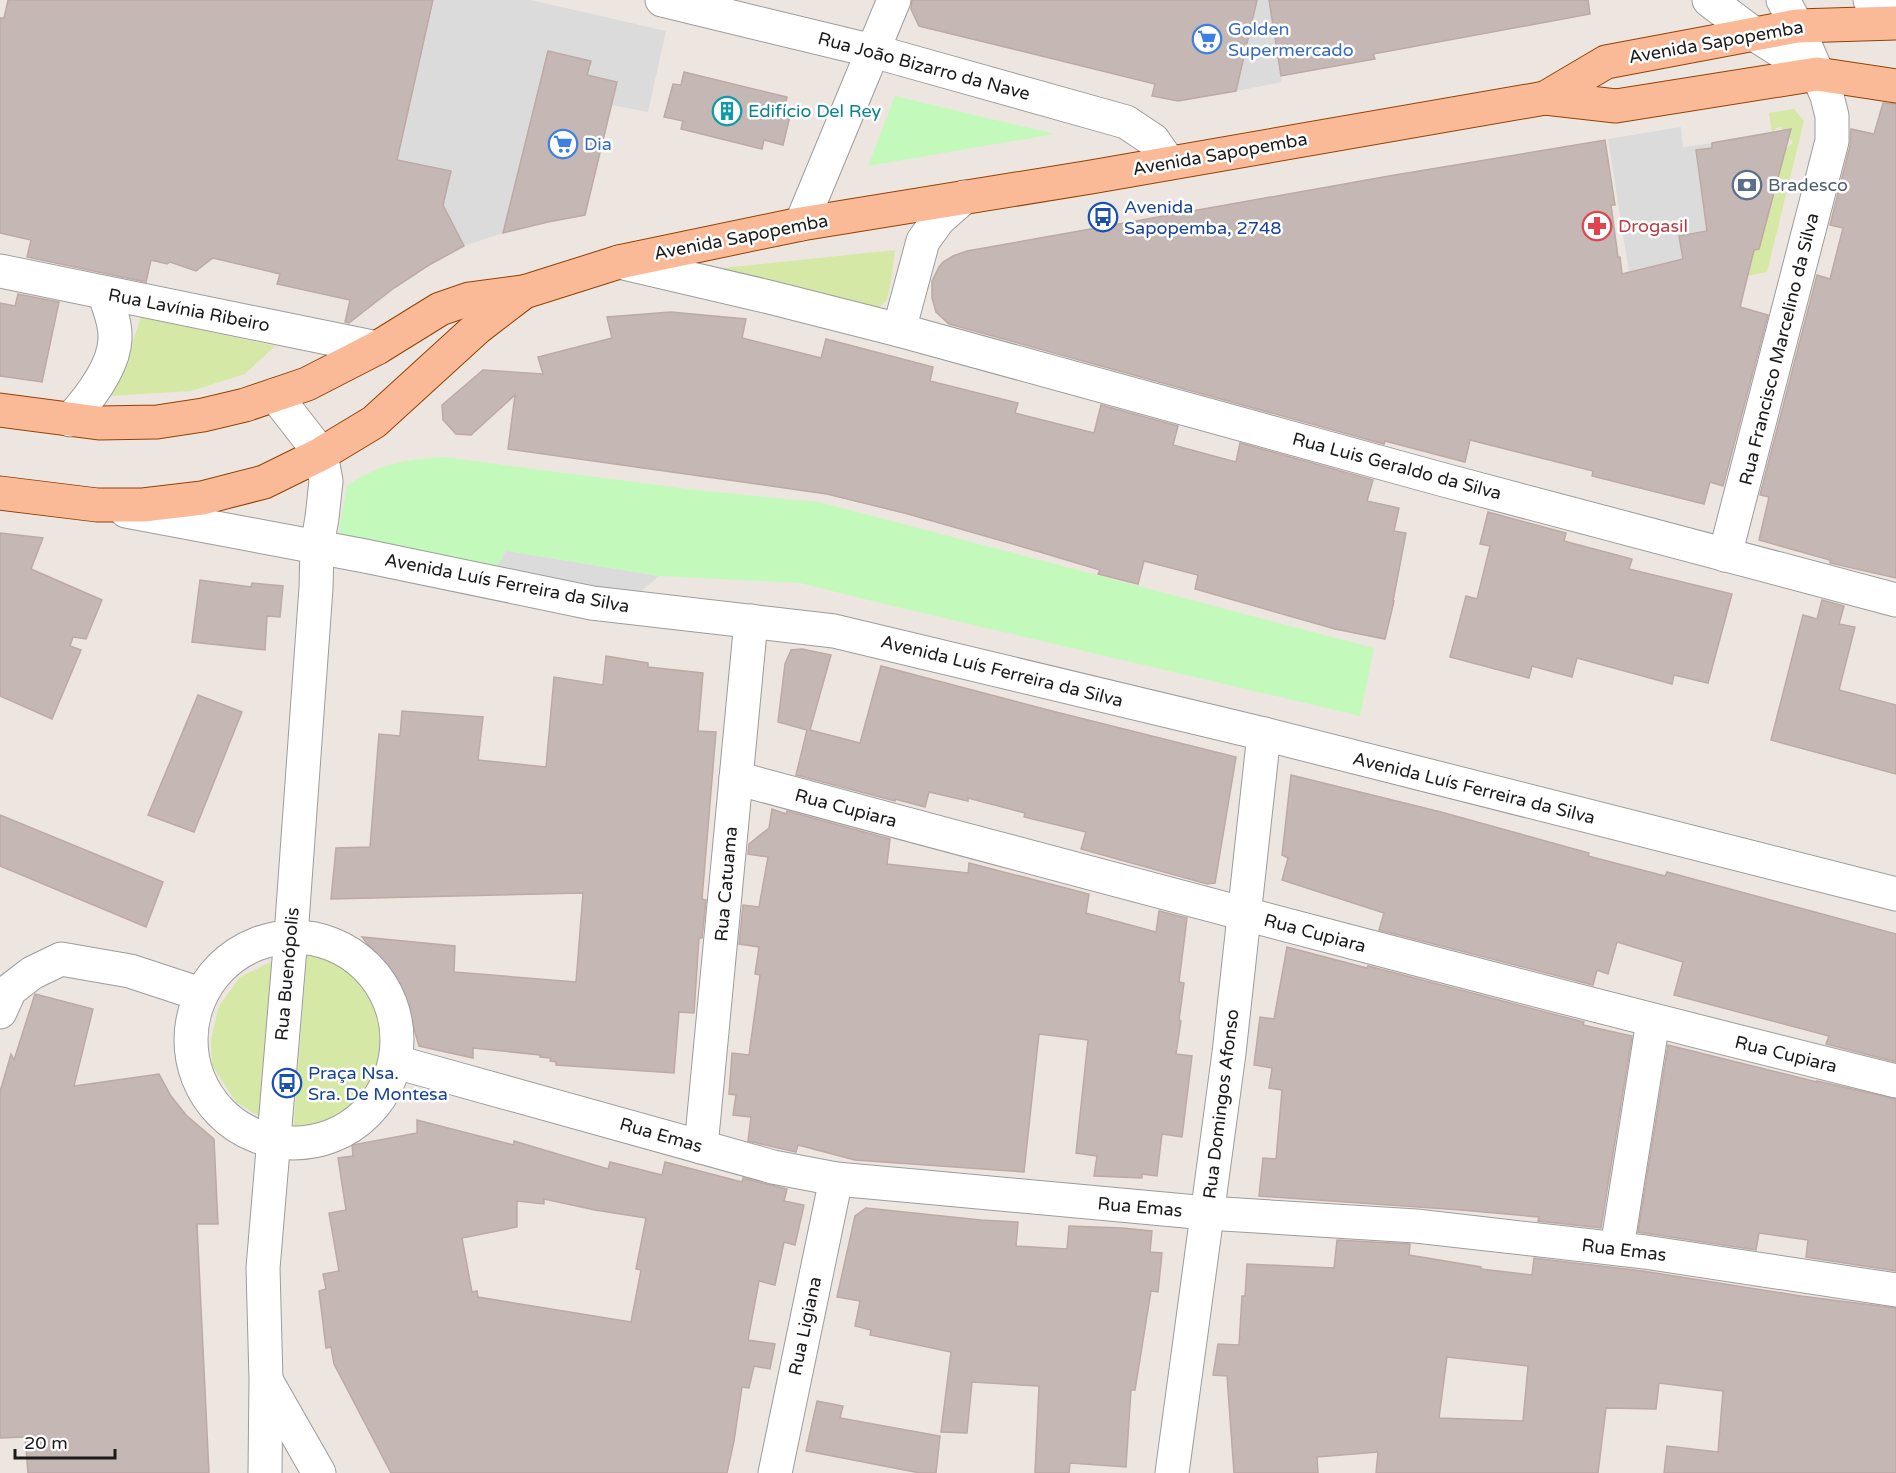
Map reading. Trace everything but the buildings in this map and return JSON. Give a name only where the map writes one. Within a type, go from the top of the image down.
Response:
[{"type":"main road","name":"Avenida Sapopemba","points":[[1545,98],[1606,62],[1754,34],[1790,13],[1896,23]]},
{"type":"main road","name":"Avenida Sapopemba","points":[[0,493],[97,506],[142,506],[202,498],[264,482],[321,454],[374,422],[477,328],[524,292],[619,262],[801,224],[1545,98],[1616,106],[1817,74],[1896,86]]},
{"type":"main road","points":[[0,410],[99,423],[157,422],[203,415],[245,405],[307,384],[377,348],[440,309],[469,299],[524,292]]},
{"type":"street","name":"Rua João Bizarro da Nave","points":[[662,0],[873,51],[1126,122],[1153,140],[1169,163]]},
{"type":"street","points":[[801,224],[894,0]]},
{"type":"street","points":[[1709,0],[1754,34],[1817,74]]},
{"type":"street","points":[[1870,0],[1896,9]]},
{"type":"street","name":"Rua Francisco Marcelino da Silva","points":[[1725,555],[1832,141],[1832,116],[1827,96],[1790,13]]},
{"type":"street","points":[[899,330],[923,241],[939,219],[964,197]]},
{"type":"street","name":"Rua Luis Geraldo da Silva","points":[[619,262],[899,330],[1444,480],[1896,600]]},
{"type":"street","name":"Rua Lavínia Ribeiro","points":[[0,271],[377,348]]},
{"type":"street","points":[[70,420],[97,386],[107,366],[115,340],[113,319],[104,293]]},
{"type":"street","points":[[275,394],[321,454]]},
{"type":"street","name":"Rua Buenópolis","points":[[265,1473],[266,1380],[263,1268],[291,936],[315,600],[317,546],[304,517],[303,498],[307,482],[321,454]]},
{"type":"street","name":"Avenida Luís Ferreira da Silva","points":[[97,506],[317,546],[592,603],[834,631],[1264,734],[1896,894]]},
{"type":"street","name":"Rua Catuama","points":[[701,1147],[751,621]]},
{"type":"street","name":"Rua Domingos Afonso","points":[[1172,1473],[1229,1053],[1264,734]]},
{"type":"street","name":"Rua Cupiara","points":[[736,778],[1244,915],[1653,1021],[1896,1081]]},
{"type":"street","points":[[291,936],[322,940],[351,953],[374,974],[390,1000],[398,1031],[396,1062],[384,1092],[364,1117],[337,1135],[306,1143],[273,1142],[247,1133],[225,1118],[207,1097],[195,1073],[189,1047],[192,1020],[200,994],[212,975],[247,947],[268,939],[291,936]]},
{"type":"street","points":[[0,1012],[10,990],[32,973],[62,959],[130,971],[200,994]]},
{"type":"street","points":[[1617,1248],[1653,1021]]},
{"type":"street","name":"Rua Emas","points":[[396,1062],[773,1167],[836,1179],[1207,1213],[1416,1226],[1617,1248],[1896,1290]]},
{"type":"street","name":"Rua Ligiana","points":[[775,1473],[836,1179]]},
{"type":"street","points":[[266,1380],[319,1473]]},
{"type":"green space","points":[[895,96],[1055,134],[868,166]]},
{"type":"green space","points":[[1794,109],[1804,121],[1767,272],[1747,276],[1754,250],[1759,249],[1785,149],[1793,143],[1780,126],[1772,132],[1769,113]]},
{"type":"green space","points":[[895,250],[887,300],[873,313],[713,269]]},
{"type":"green space","points":[[141,317],[275,346],[245,374],[191,391],[108,396],[128,356]]},
{"type":"green space","points":[[444,457],[696,490],[819,502],[1374,648],[1360,716],[800,583],[659,576],[506,551],[494,571],[345,543],[339,530],[347,486],[371,472],[393,464]]},
{"type":"green space","points":[[307,954],[339,961],[361,983],[382,1023],[383,1064],[363,1102],[331,1125],[293,1131]]},
{"type":"green space","points":[[283,956],[271,1124],[236,1102],[212,1065],[211,1039],[219,1006],[240,977]]},
{"type":"shaded area","points":[[434,0],[531,0],[666,31],[648,112],[611,105],[617,82],[587,75],[590,61],[548,52],[503,233],[464,246],[442,204],[451,171],[397,161]]},
{"type":"shaded area","points":[[1257,0],[1301,0],[1306,24],[1273,29],[1282,82],[1236,91]]},
{"type":"shaded area","points":[[1681,127],[1683,147],[1712,143],[1731,280],[1633,298],[1608,139]]},
{"type":"shaded area","points":[[506,551],[659,576],[634,597],[494,571]]},
{"type":"place","name":"Golden Supermercado","points":[[1207,39]]},
{"type":"place","name":"Edifício Del Rey","points":[[727,111]]},
{"type":"place","name":"Dia","points":[[563,144]]},
{"type":"place","name":"Bradesco","points":[[1747,185]]},
{"type":"place","name":"Avenida Sapopemba, 2748","points":[[1103,217]]},
{"type":"place","name":"Drogasil","points":[[1597,226]]},
{"type":"place","name":"Praça Nsa. Sra. De Montesa","points":[[287,1083]]}]
